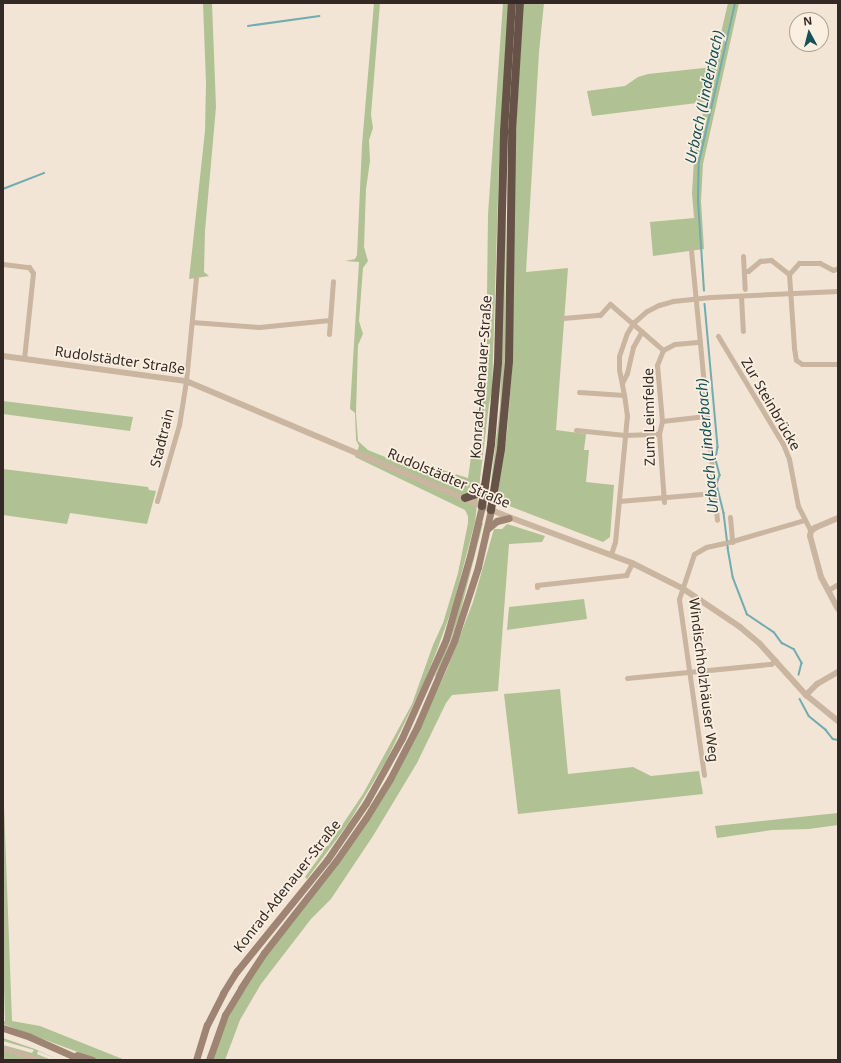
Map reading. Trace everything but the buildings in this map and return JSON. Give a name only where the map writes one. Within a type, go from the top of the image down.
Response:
[{"type":"highway","name":"Konrad-Adenauer-Straße","points":[[482,506],[493,428],[498,363],[504,132],[512,3]]},
{"type":"highway","name":"Konrad-Adenauer-Straße","points":[[491,510],[502,449],[509,361],[512,148],[520,3]]},
{"type":"highway","points":[[465,498],[476,494],[485,486]]},
{"type":"main road","name":"Konrad-Adenauer-Straße","points":[[196,1060],[207,1025],[223,993],[237,971],[327,860],[366,803],[398,745],[426,687],[446,639],[470,556],[482,506]]},
{"type":"main road","name":"Konrad-Adenauer-Straße","points":[[209,1060],[225,1015],[241,988],[261,958],[366,818],[417,728],[454,641],[478,567],[491,510]]},
{"type":"main road","points":[[487,529],[497,521],[509,518]]},
{"type":"main road","points":[[3,1028],[92,1060]]},
{"type":"main road","points":[[58,1049],[82,1060]]},
{"type":"street","points":[[691,250],[717,520]]},
{"type":"street","points":[[743,256],[745,289]]},
{"type":"street","points":[[744,271],[748,271],[760,262],[771,260],[789,274]]},
{"type":"street","points":[[838,268],[833,270],[820,262],[799,263],[789,274],[796,360],[802,364],[838,364]]},
{"type":"street","points":[[3,264],[29,267],[33,273],[24,358]]},
{"type":"street","name":"Stadtrain","points":[[157,501],[179,425],[186,380],[196,276]]},
{"type":"street","points":[[329,334],[333,282]]},
{"type":"street","points":[[611,554],[615,542],[627,416],[619,370],[619,356],[624,338],[633,323],[639,317],[659,305],[696,298],[838,291]]},
{"type":"street","points":[[741,296],[742,332]]},
{"type":"street","points":[[563,318],[600,315],[610,304],[663,350]]},
{"type":"street","points":[[192,322],[259,327],[330,320]]},
{"type":"street","points":[[622,384],[627,373],[633,346],[642,331]]},
{"type":"street","name":"Zur Steinbrücke","points":[[718,336],[783,444],[789,459],[796,497],[804,520],[811,531]]},
{"type":"street","name":"Zum Leimfelde","points":[[664,500],[659,434],[662,420],[657,365],[663,350],[675,344],[700,342]]},
{"type":"street","name":"Rudolstädter Straße","points":[[3,356],[186,380],[509,518],[611,554],[632,563],[682,588],[740,627],[776,660],[806,695],[838,721]]},
{"type":"street","points":[[579,392],[624,395]]},
{"type":"street","points":[[662,420],[706,416]]},
{"type":"street","points":[[576,430],[625,435],[659,434]]},
{"type":"street","points":[[619,501],[664,500],[714,493]]},
{"type":"street","points":[[730,517],[729,542],[804,520]]},
{"type":"street","points":[[838,518],[811,531],[810,536],[821,577],[838,609]]},
{"type":"street","name":"Windischholzhäuser Weg","points":[[704,775],[679,603],[682,588],[694,554],[706,547],[729,542]]},
{"type":"street","points":[[537,587],[537,585],[626,575],[632,563]]},
{"type":"street","points":[[828,590],[838,584]]},
{"type":"street","points":[[627,678],[771,664],[776,660]]},
{"type":"street","points":[[806,695],[817,684],[838,672]]},
{"type":"street","points":[[3,1048],[41,1060]]},
{"type":"green space","points":[[203,3],[212,3],[216,107],[205,231],[204,272],[209,276],[189,279],[205,131],[206,83]]},
{"type":"green space","points":[[374,3],[380,3],[371,115],[373,128],[369,140],[370,161],[366,189],[364,247],[368,261],[363,268],[359,321],[363,334],[358,345],[356,413],[358,441],[368,450],[407,466],[416,469],[433,467],[468,478],[479,400],[486,378],[488,214],[503,3],[509,3],[499,164],[492,391],[489,404],[475,522],[453,606],[437,650],[423,685],[386,761],[348,824],[307,879],[305,877],[323,852],[320,846],[328,846],[363,794],[412,704],[433,645],[443,623],[458,573],[468,523],[468,516],[465,510],[355,457],[359,446],[356,440],[355,413],[350,409],[359,262],[345,261],[355,259],[357,255],[362,145]]},
{"type":"green space","points":[[523,3],[544,3],[539,52],[526,272],[568,268],[556,430],[586,434],[584,450],[589,450],[586,482],[614,485],[610,537],[603,542],[504,504],[498,492],[507,432],[512,371],[514,166]]},
{"type":"green space","points":[[728,3],[739,3],[703,164],[701,201],[704,249],[653,256],[650,222],[694,218],[692,193],[694,160],[705,102],[592,116],[587,91],[625,86],[638,77],[648,74],[713,67]]},
{"type":"green space","points":[[505,214],[505,359],[502,410],[492,491],[490,490],[500,406]]},
{"type":"green space","points":[[3,401],[133,417],[130,431],[3,414]]},
{"type":"green space","points":[[3,469],[148,487],[149,490],[156,491],[147,524],[70,513],[67,524],[3,515]]},
{"type":"green space","points":[[481,523],[483,523],[459,617],[437,677],[435,676],[453,628]]},
{"type":"green space","points":[[507,524],[545,536],[542,542],[509,544],[498,691],[452,695],[446,703],[417,763],[373,836],[331,899],[311,919],[261,984],[240,1020],[225,1060],[212,1060],[226,1023],[237,1000],[271,949],[336,866],[400,767],[447,669],[473,602],[494,529],[502,529]]},
{"type":"green space","points":[[584,599],[587,619],[507,630],[509,607]]},
{"type":"green space","points":[[560,689],[568,774],[633,767],[651,776],[699,771],[703,794],[518,814],[504,694]]},
{"type":"green space","points":[[3,778],[12,1021],[40,1026],[125,1060],[99,1060],[3,1024],[3,1021],[5,1021],[3,955]]},
{"type":"green space","points":[[838,813],[838,825],[809,829],[772,830],[717,838],[715,826]]},
{"type":"green space","points":[[3,1038],[35,1049],[59,1060],[38,1051],[37,1054],[51,1060],[3,1060],[3,1045],[32,1053],[34,1050],[3,1041]]},
{"type":"waterway","name":"Urbach (Linderbach)","points":[[704,291],[698,201],[699,162],[735,3]]},
{"type":"waterway","points":[[248,26],[319,16]]},
{"type":"waterway","points":[[3,189],[44,173]]},
{"type":"waterway","name":"Urbach (Linderbach)","points":[[705,304],[718,447],[716,460],[720,475],[717,485],[724,513],[733,577],[747,614],[774,632],[782,643],[794,649],[802,663],[799,675]]},
{"type":"waterway","name":"Urbach (Linderbach)","points":[[800,699],[809,716],[826,730],[833,739],[838,740]]}]
